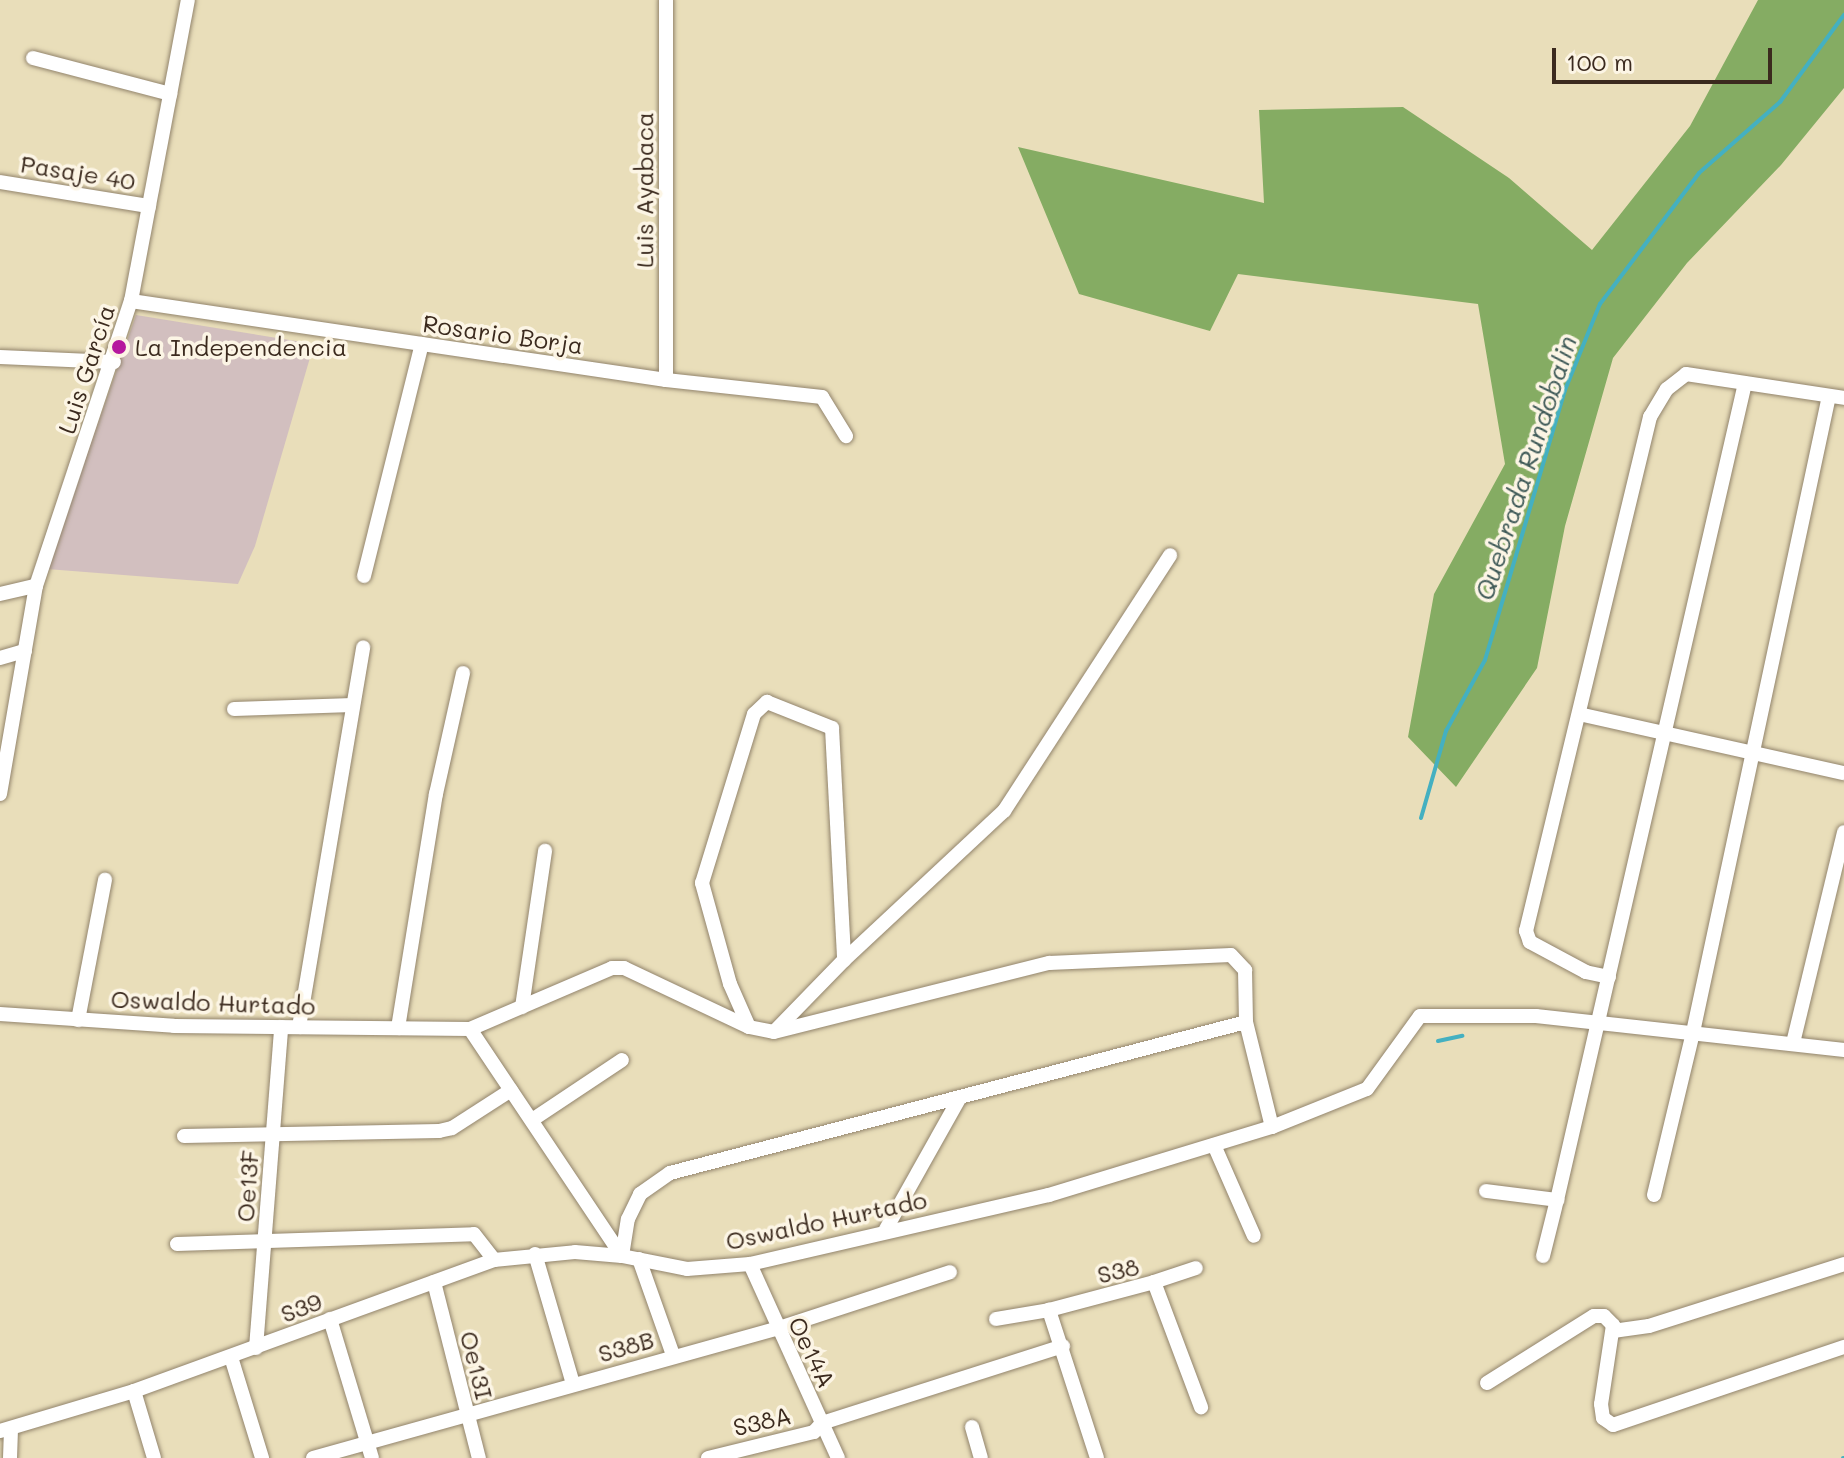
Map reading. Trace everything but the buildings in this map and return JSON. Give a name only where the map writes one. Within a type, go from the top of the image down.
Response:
[{"type":"street","name":"Luis García","points":[[0,794],[36,586],[114,362],[131,301],[188,0]]},
{"type":"street","name":"Luis Ayabaca","points":[[666,0],[666,380]]},
{"type":"street","points":[[33,58],[170,94]]},
{"type":"street","name":"Pasaje 40","points":[[0,182],[149,206]]},
{"type":"street","name":"Rosario Borja","points":[[131,301],[666,380],[822,397],[846,436]]},
{"type":"street","points":[[364,576],[422,344]]},
{"type":"street","points":[[0,357],[114,362]]},
{"type":"street","points":[[1609,977],[1586,972],[1530,942],[1526,931],[1650,417],[1667,389],[1686,374],[1836,397],[1750,754],[1692,1037],[1654,1195]]},
{"type":"street","points":[[1543,1256],[1745,383]]},
{"type":"street","points":[[774,1032],[844,960],[1004,811],[1170,555]]},
{"type":"street","points":[[0,594],[36,586]]},
{"type":"street","points":[[299,1027],[363,647]]},
{"type":"street","points":[[0,658],[25,651]]},
{"type":"street","points":[[398,1028],[436,794],[463,673]]},
{"type":"street","points":[[749,1027],[730,984],[702,883],[754,714],[767,702],[832,728],[844,960]]},
{"type":"street","points":[[234,709],[353,705]]},
{"type":"street","points":[[1579,714],[1662,735],[1844,773]]},
{"type":"street","points":[[1793,1043],[1844,832]]},
{"type":"street","points":[[522,1007],[545,851]]},
{"type":"street","points":[[78,1020],[105,880]]},
{"type":"street","points":[[622,1256],[470,1029],[612,968],[624,968],[749,1027],[774,1032],[1049,963],[1231,955],[1245,970],[1246,1022],[1272,1127]]},
{"type":"street","name":"Oswaldo Hurtado","points":[[0,1014],[281,1027],[470,1029]]},
{"type":"street","name":"Oswaldo Hurtado","points":[[622,1256],[687,1269],[750,1264],[886,1229],[1049,1195],[1272,1127],[1367,1089],[1420,1016],[1536,1016],[1692,1037],[1793,1043],[1844,1050]]},
{"type":"street","points":[[622,1256],[628,1219],[640,1194],[670,1173],[1246,1022]]},
{"type":"street","name":"Oe13F","points":[[256,1348],[281,1027]]},
{"type":"street","points":[[532,1120],[622,1060]]},
{"type":"street","points":[[184,1136],[452,1128],[511,1090]]},
{"type":"street","points":[[886,1229],[960,1097]]},
{"type":"street","points":[[1214,1145],[1254,1236]]},
{"type":"street","points":[[1486,1191],[1557,1200]]},
{"type":"street","points":[[177,1244],[474,1234],[494,1260]]},
{"type":"street","points":[[535,1254],[573,1384]]},
{"type":"street","name":"S39","points":[[6,1430],[134,1391],[494,1260],[535,1254],[622,1256]]},
{"type":"street","points":[[639,1259],[673,1355]]},
{"type":"street","name":"Oe14A","points":[[750,1264],[776,1329],[838,1458]]},
{"type":"street","points":[[1613,1331],[1649,1326],[1844,1264]]},
{"type":"street","points":[[1154,1282],[1196,1268]]},
{"type":"street","name":"S38B","points":[[313,1458],[673,1355],[776,1329],[950,1272]]},
{"type":"street","name":"Oe13I","points":[[434,1282],[479,1458]]},
{"type":"street","name":"S38","points":[[996,1319],[1049,1310],[1154,1282],[1201,1407]]},
{"type":"street","points":[[1049,1310],[1097,1458]]},
{"type":"street","points":[[1487,1383],[1594,1316],[1610,1319],[1613,1331],[1601,1404],[1603,1418],[1613,1425],[1844,1347]]},
{"type":"street","points":[[330,1319],[372,1458]]},
{"type":"street","points":[[822,1423],[1063,1346]]},
{"type":"street","points":[[231,1357],[262,1458]]},
{"type":"street","points":[[134,1391],[154,1458]]},
{"type":"street","name":"S38A","points":[[708,1458],[731,1455],[814,1432],[822,1423]]},
{"type":"street","points":[[972,1427],[981,1458]]},
{"type":"street","points":[[6,1430],[10,1458]]},
{"type":"shaded area","points":[[136,315],[314,344],[255,546],[238,584],[47,569]]},
{"type":"green space","points":[[1758,0],[1844,0],[1844,88],[1781,165],[1687,263],[1613,358],[1565,526],[1537,668],[1456,787],[1408,737],[1434,594],[1505,464],[1478,304],[1238,274],[1210,331],[1079,294],[1018,147],[1264,203],[1259,110],[1403,107],[1509,178],[1592,250],[1690,126]]},
{"type":"waterway","name":"Quebrada Rundobalin","points":[[1421,818],[1446,731],[1485,660],[1565,390],[1600,304],[1699,173],[1780,102],[1844,15]]},
{"type":"waterway","points":[[1438,1041],[1462,1036]]},
{"type":"place","name":"La Independencia","points":[[119,347]]}]
